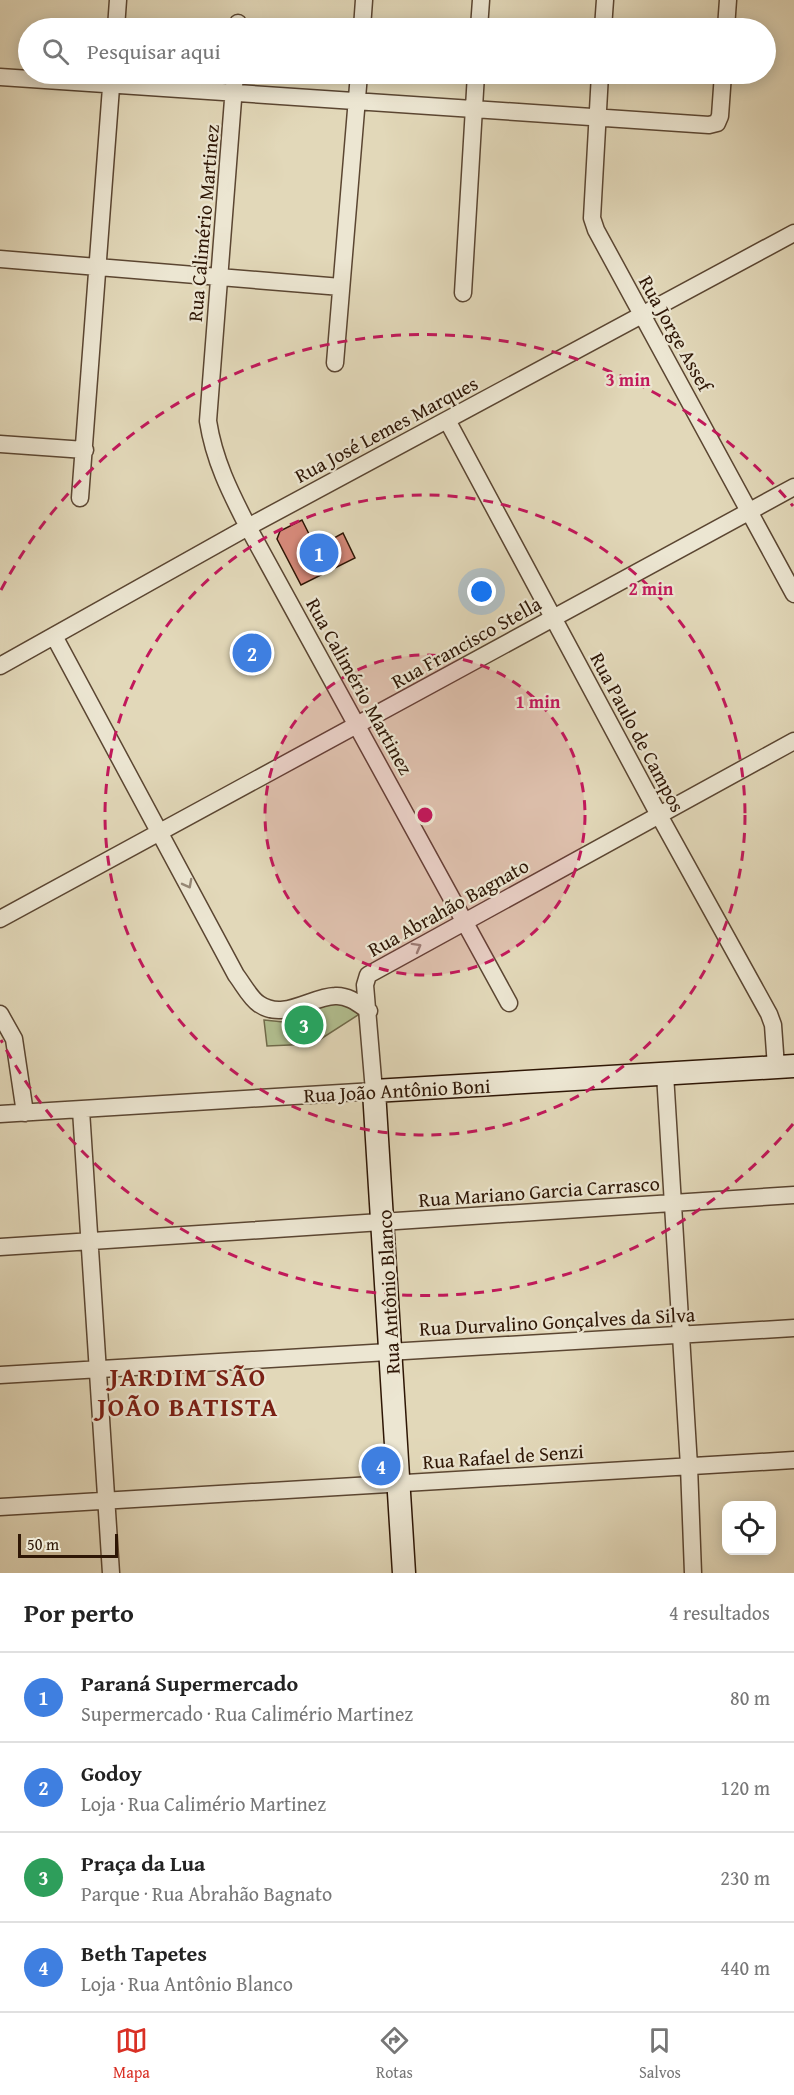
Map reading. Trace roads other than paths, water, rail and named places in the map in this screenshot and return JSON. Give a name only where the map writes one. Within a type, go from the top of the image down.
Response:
[{"type":"street","points":[[117,18],[118,0]]},
{"type":"street","points":[[363,18],[364,0]]},
{"type":"street","points":[[480,18],[481,0]]},
{"type":"street","points":[[604,18],[605,0]]},
{"type":"street","points":[[727,18],[728,0]]},
{"type":"street","points":[[0,76],[18,76]]},
{"type":"street","points":[[80,498],[111,84]]},
{"type":"street","points":[[164,84],[234,92],[714,124],[720,116],[722,84]]},
{"type":"street","name":"Rua Calimério Martinez","points":[[235,84],[208,421],[219,470],[248,527],[465,920],[508,1004]]},
{"type":"street","points":[[335,363],[358,84]]},
{"type":"street","points":[[464,293],[475,84]]},
{"type":"street","name":"Rua Jorge Assef","points":[[599,84],[592,218],[596,230],[794,594]]},
{"type":"street","name":"Rua José Lemes Marques","points":[[0,666],[248,527],[794,233]]},
{"type":"street","points":[[0,259],[341,287]]},
{"type":"street","name":"Rua Paulo de Campos","points":[[447,420],[660,817],[770,1014],[785,1066]]},
{"type":"street","points":[[0,444],[85,450]]},
{"type":"street","name":"Rua Francisco Stella","points":[[0,919],[794,487]]},
{"type":"street","points":[[54,636],[236,975],[257,1003],[268,1008],[287,1010],[336,996],[352,999],[369,1011]]},
{"type":"street","name":"Rua Abrahão Bagnato","points":[[369,1011],[365,986],[368,975],[465,920],[660,817],[794,741]]},
{"type":"street","name":"Rua Antônio Blanco","points":[[369,1011],[384,1222],[404,1573]]},
{"type":"street","points":[[0,1014],[14,1039],[25,1113]]},
{"type":"street","name":"Rua João Antônio Boni","points":[[0,1114],[785,1066]]},
{"type":"street","points":[[665,1074],[689,1466],[693,1573]]},
{"type":"street","points":[[81,1110],[111,1573]]},
{"type":"street","name":"Rua Mariano Garcia Carrasco","points":[[0,1247],[794,1195]]},
{"type":"street","name":"Rua Durvalino Gonçalves da Silva","points":[[0,1376],[794,1328]]},
{"type":"street","name":"Rua Rafael de Senzi","points":[[0,1507],[794,1460]]},
{"type":"place","name":"Paraná Supermercado","points":[[319,553]]},
{"type":"place","name":"Godoy","points":[[252,653]]},
{"type":"place","name":"Praça da Lua","points":[[304,1025]]},
{"type":"place","name":"Beth Tapetes","points":[[381,1466]]},
{"type":"district","name":"JARDIM SÃO JOÃO BATISTA","points":[[188,1391]]}]
